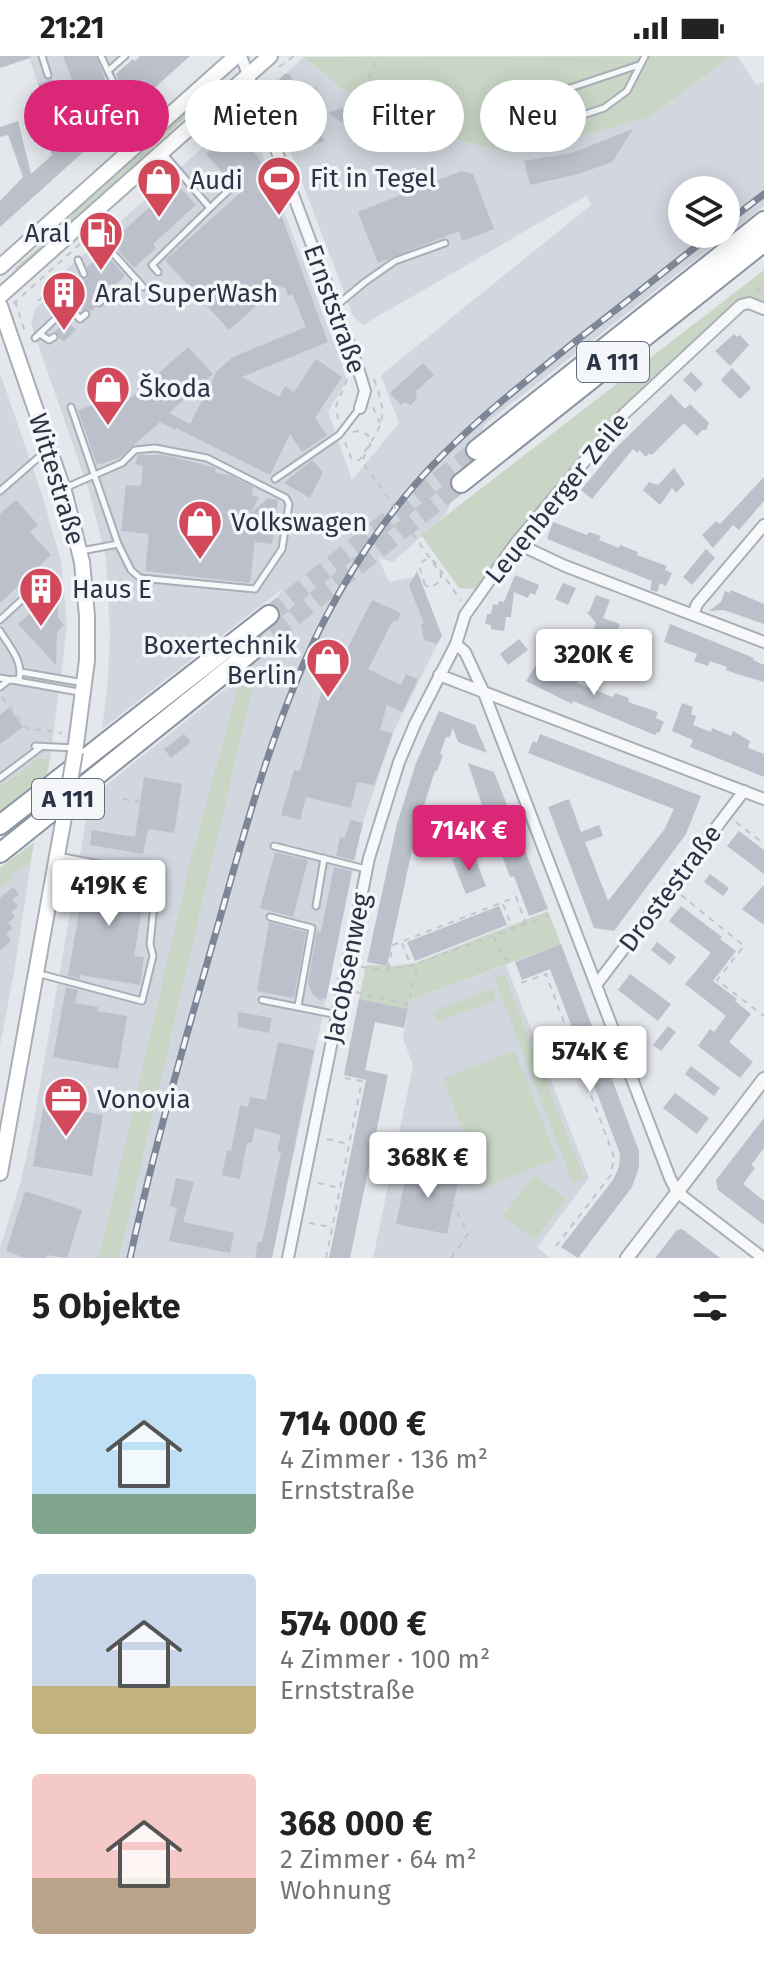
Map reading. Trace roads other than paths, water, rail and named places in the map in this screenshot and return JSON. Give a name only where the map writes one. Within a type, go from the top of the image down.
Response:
[{"type":"highway","name":"A 111","points":[[476,450],[764,221]]},
{"type":"highway","name":"A 111","points":[[461,483],[764,242]]},
{"type":"highway","name":"A 111","points":[[0,825],[269,615]]},
{"type":"highway","name":"A 111","points":[[0,853],[252,651]]},
{"type":"main road","points":[[0,267],[238,56]]},
{"type":"main road","points":[[169,146],[248,75],[272,63]]},
{"type":"main road","points":[[0,296],[162,152]]},
{"type":"main road","name":"Wittestraße","points":[[1,310],[63,489],[80,551],[87,616],[84,688],[57,856]]},
{"type":"main road","points":[[0,1173],[57,856]]},
{"type":"street","name":"Ernststraße","points":[[238,56],[248,75],[365,391],[360,408]]},
{"type":"street","name":"Leuenberger Zeile","points":[[456,644],[465,615],[516,543],[625,413],[741,305],[749,303],[764,309]]},
{"type":"street","points":[[693,615],[697,604],[764,525]]},
{"type":"street","points":[[516,543],[565,566],[764,642]]},
{"type":"street","points":[[456,644],[465,652],[484,693],[677,1192],[763,1258]]},
{"type":"street","name":"Jacobsenweg","points":[[288,1258],[367,869],[399,762],[456,644]]},
{"type":"street","points":[[439,675],[764,799]]},
{"type":"street","name":"Drostestraße","points":[[596,985],[744,791]]},
{"type":"street","points":[[627,1258],[764,1079]]},
{"type":"lane","points":[[42,56],[48,75]]},
{"type":"lane","points":[[101,56],[112,80]]},
{"type":"lane","points":[[108,71],[125,56]]},
{"type":"lane","points":[[639,65],[549,95],[543,109],[552,125],[604,108],[627,91],[645,56]]},
{"type":"lane","points":[[162,152],[210,208]]},
{"type":"lane","points":[[158,272],[152,265],[231,188]]},
{"type":"lane","points":[[84,221],[143,287]]},
{"type":"lane","points":[[335,306],[395,261],[445,243]]},
{"type":"lane","points":[[74,276],[82,272],[78,260]]},
{"type":"lane","points":[[50,285],[59,289],[80,319],[86,314]]},
{"type":"lane","points":[[99,303],[105,297],[101,294]]},
{"type":"lane","points":[[69,323],[72,306]]},
{"type":"lane","points":[[54,337],[49,340],[38,336],[72,306]]},
{"type":"lane","points":[[63,489],[95,474],[122,463],[139,448],[192,453],[286,498],[289,504],[282,549],[255,589],[140,578],[131,570],[118,544],[95,474],[71,407]]},
{"type":"lane","points":[[275,479],[333,440],[360,408]]},
{"type":"lane","points":[[0,491],[50,448]]},
{"type":"lane","points":[[80,551],[118,544]]},
{"type":"lane","points":[[0,620],[50,574]]},
{"type":"lane","points":[[0,631],[20,664],[21,672],[19,679],[9,680],[0,687]]},
{"type":"lane","points":[[21,672],[84,688]]},
{"type":"lane","points":[[0,678],[84,688]]},
{"type":"lane","points":[[0,778],[38,746],[75,750]]},
{"type":"lane","points":[[274,846],[367,869]]},
{"type":"lane","points":[[36,974],[142,1001],[153,956],[150,944],[157,875],[57,856]]},
{"type":"lane","points":[[316,906],[324,858]]},
{"type":"lane","points":[[270,917],[312,928],[298,1006]]},
{"type":"lane","points":[[262,1000],[339,1015]]},
{"type":"tunnel","points":[[269,615],[476,450]]},
{"type":"tunnel","points":[[252,651],[461,483]]},
{"type":"railway","points":[[740,212],[764,194]]},
{"type":"railway","points":[[130,1258],[170,1094],[269,754],[313,643],[341,590],[374,538],[431,466],[534,374],[694,248]]},
{"type":"place","name":"Fit in Tegel","points":[[279,217]]},
{"type":"place","name":"Audi","points":[[159,219]]},
{"type":"place","name":"Aral","points":[[101,272]]},
{"type":"place","name":"Aral SuperWash","points":[[64,332]]},
{"type":"place","name":"Škoda","points":[[108,427]]},
{"type":"place","name":"Volkswagen","points":[[200,561]]},
{"type":"place","name":"Haus E","points":[[41,628]]},
{"type":"place","name":"Boxertechnik Berlin","points":[[328,699]]},
{"type":"place","name":"Vonovia","points":[[66,1138]]}]
